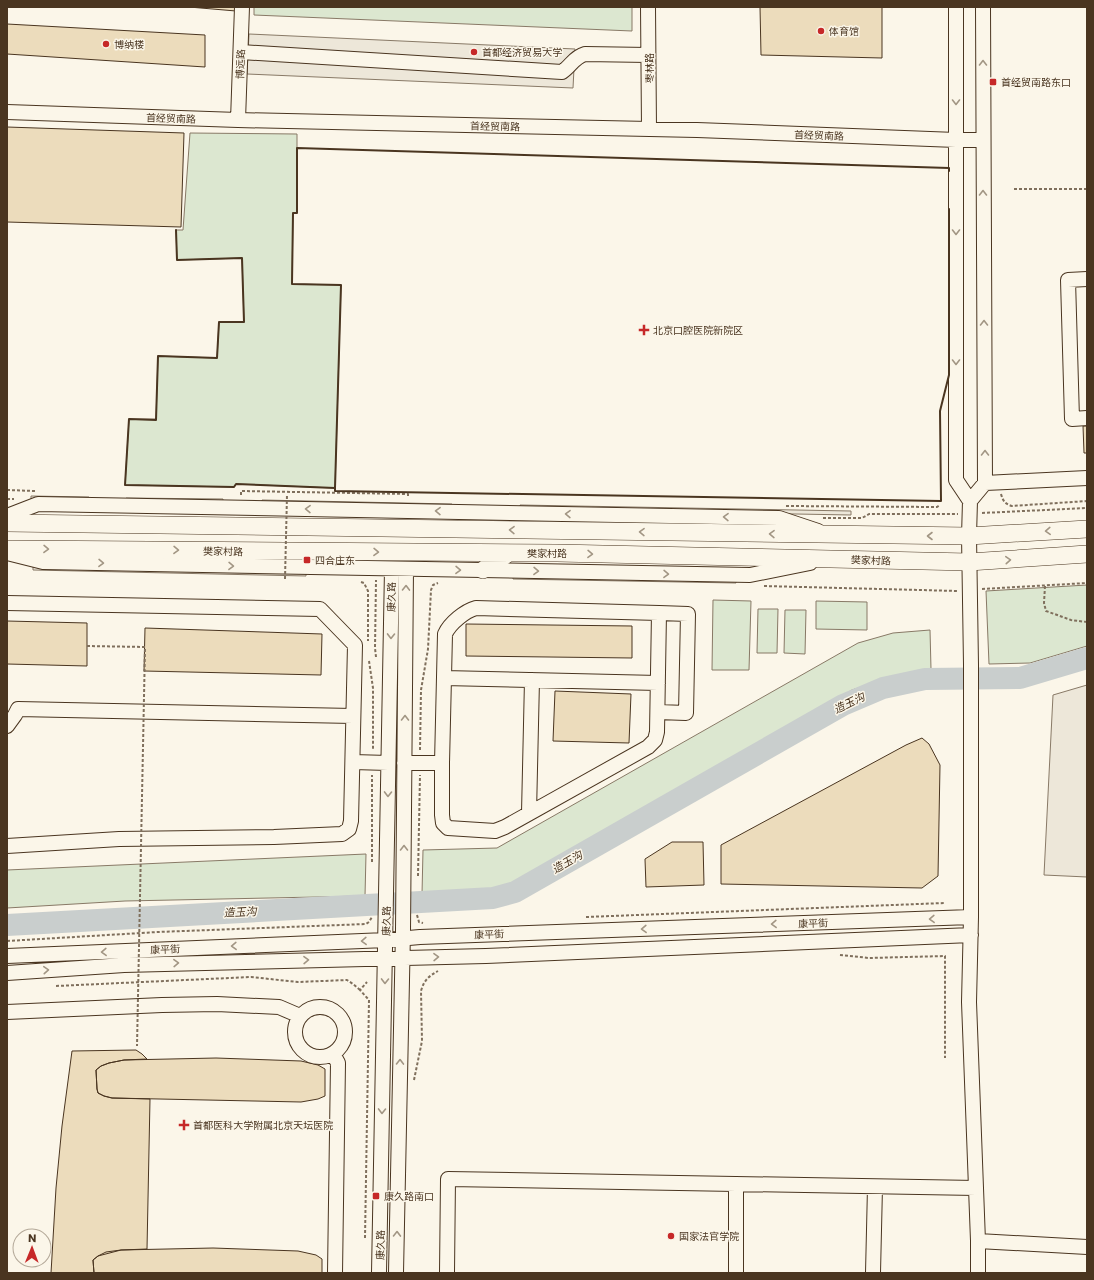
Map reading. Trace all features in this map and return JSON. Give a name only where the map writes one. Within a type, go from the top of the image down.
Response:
[{"type":"main road","points":[[7,523],[969,536],[1087,529]]},
{"type":"main road","name":"樊家村路","points":[[7,549],[509,553],[969,562],[1087,554]]},
{"type":"main road","points":[[483,570],[509,553]]},
{"type":"street","name":"博远路","points":[[238,120],[242,7]]},
{"type":"street","name":"枣林路","points":[[648,7],[650,129]]},
{"type":"street","points":[[956,7],[956,480],[970,507],[971,935],[969,1002],[978,1273]]},
{"type":"street","points":[[970,507],[992,483],[983,140],[983,7]]},
{"type":"street","points":[[241,52],[562,72],[567,69],[579,56],[585,54],[648,54]]},
{"type":"street","name":"首经贸南路","points":[[7,112],[238,120],[650,129],[983,140]]},
{"type":"street","points":[[1087,279],[1068,280],[1072,419],[1087,418]]},
{"type":"street","points":[[992,483],[1087,478]]},
{"type":"street","points":[[7,516],[38,504],[779,518],[830,535]]},
{"type":"street","points":[[7,553],[43,562],[750,575],[831,559]]},
{"type":"street","name":"康久路","points":[[379,1273],[392,569]]},
{"type":"street","name":"康久路","points":[[396,1273],[403,938],[406,569]]},
{"type":"street","points":[[7,603],[320,609],[354,645],[351,821],[349,829],[342,834],[274,837],[119,839],[7,846]]},
{"type":"street","points":[[391,604],[406,605]]},
{"type":"street","points":[[658,712],[686,713],[688,614],[659,613],[476,608],[471,610],[449,626],[446,634],[442,763],[443,823],[448,828],[495,831],[505,828],[529,813],[648,747],[655,740],[657,732],[659,613]]},
{"type":"street","points":[[444,678],[658,683]]},
{"type":"street","points":[[529,813],[532,680]]},
{"type":"street","points":[[7,726],[18,709],[353,716]]},
{"type":"street","points":[[353,762],[388,763]]},
{"type":"street","points":[[404,763],[442,763]]},
{"type":"street","name":"康平街","points":[[7,956],[386,940],[428,936],[971,917]]},
{"type":"street","name":"康平街","points":[[7,973],[124,965],[486,956],[971,935]]},
{"type":"street","points":[[7,1012],[216,1004],[279,1007],[300,1016]]},
{"type":"street","points":[[324,1007],[332,1010],[339,1016],[345,1032],[344,1041],[340,1048],[333,1054],[318,1058],[303,1052],[298,1046],[294,1030],[300,1016],[307,1010],[311,1009],[324,1007]]},
{"type":"street","points":[[333,1054],[338,1063],[335,1273]]},
{"type":"street","points":[[447,1273],[448,1179],[976,1188]]},
{"type":"street","points":[[736,1184],[736,1273]]},
{"type":"street","points":[[873,1273],[875,1187]]},
{"type":"street","points":[[978,1241],[1087,1247]]},
{"type":"path","points":[[1014,189],[1087,189]]},
{"type":"path","points":[[992,483],[1004,502],[1007,505],[1012,506],[1087,501]]},
{"type":"path","points":[[285,579],[287,495]]},
{"type":"path","points":[[817,518],[862,518],[870,514],[970,507],[1087,508]]},
{"type":"path","points":[[420,750],[421,690],[428,649],[430,598],[433,585]]},
{"type":"path","points":[[1045,586],[1044,603],[1046,611],[1071,620],[1087,622]]},
{"type":"path","points":[[87,646],[144,647],[137,1046]]},
{"type":"path","points":[[372,773],[372,864]]},
{"type":"path","points":[[418,879],[420,774]]},
{"type":"path","points":[[583,917],[944,903]]},
{"type":"path","points":[[417,916],[419,922],[425,924]]},
{"type":"path","points":[[7,941],[166,932],[366,924],[372,918]]},
{"type":"path","points":[[838,955],[869,958],[945,956],[945,1058]]},
{"type":"path","points":[[413,1084],[422,1041],[421,991],[423,984],[429,976],[440,970]]},
{"type":"path","points":[[56,986],[251,977],[298,982],[347,980],[353,984],[369,1000],[365,1242]]},
{"type":"path","points":[[360,990],[367,982]]},
{"type":"green space","points":[[254,7],[632,7],[632,31],[254,15]]},
{"type":"green space","points":[[190,133],[297,134],[297,213],[293,213],[292,284],[341,285],[335,488],[236,484],[234,487],[125,485],[129,419],[156,419],[158,356],[217,358],[219,322],[244,322],[242,258],[177,260],[176,230],[183,230]]},
{"type":"green space","points":[[1087,585],[1087,646],[1030,663],[989,664],[986,591]]},
{"type":"green space","points":[[713,600],[751,601],[749,670],[712,670]]},
{"type":"green space","points":[[816,601],[867,602],[867,630],[816,629]]},
{"type":"green space","points":[[758,609],[778,609],[777,653],[757,653]]},
{"type":"green space","points":[[785,610],[806,610],[805,654],[784,653]]},
{"type":"green space","points":[[930,630],[931,669],[891,678],[852,690],[512,885],[494,890],[422,894],[423,850],[497,848],[858,643],[893,633]]},
{"type":"green space","points":[[366,854],[365,896],[125,901],[7,908],[7,870]]},
{"type":"shaded area","points":[[249,34],[575,49],[573,88],[247,74]]},
{"type":"shaded area","points":[[31,496],[89,497],[89,502],[31,501]]},
{"type":"shaded area","points":[[126,498],[223,499],[223,504],[126,502]]},
{"type":"shaded area","points":[[262,500],[452,504],[451,509],[262,505]]},
{"type":"shaded area","points":[[520,505],[851,511],[851,515],[520,509]]},
{"type":"shaded area","points":[[33,565],[306,570],[306,576],[33,570]]},
{"type":"shaded area","points":[[513,573],[736,577],[736,583],[513,579]]},
{"type":"shaded area","points":[[1087,685],[1087,877],[1044,875],[1053,695]]},
{"type":"building","points":[[189,7],[236,7],[236,11]]},
{"type":"building","name":"体育馆","points":[[760,7],[882,7],[882,58],[761,55]]},
{"type":"building","name":"博纳楼","points":[[7,24],[205,35],[205,67],[7,54]]},
{"type":"building","points":[[7,127],[184,133],[181,227],[7,222]]},
{"type":"building","points":[[1083,426],[1087,426],[1087,453],[1084,453]]},
{"type":"building","points":[[7,621],[87,623],[87,666],[7,664]]},
{"type":"building","points":[[466,624],[632,626],[632,658],[466,656]]},
{"type":"building","points":[[145,628],[322,634],[321,675],[144,671]]},
{"type":"building","points":[[555,691],[631,694],[629,743],[553,741]]},
{"type":"building","points":[[922,738],[929,744],[940,765],[938,876],[922,888],[721,884],[721,845],[906,745]]},
{"type":"building","points":[[672,842],[703,842],[704,885],[646,887],[645,859]]},
{"type":"building","points":[[136,1050],[147,1059],[124,1060],[109,1063],[96,1070],[98,1093],[112,1098],[150,1099],[147,1249],[121,1250],[98,1256],[93,1260],[94,1273],[51,1273],[56,1188],[62,1126],[72,1051]]},
{"type":"building","points":[[216,1058],[301,1061],[318,1065],[325,1069],[325,1096],[318,1099],[301,1102],[112,1098],[98,1093],[96,1070],[109,1063],[124,1060]]},
{"type":"building","points":[[213,1248],[298,1251],[316,1255],[322,1259],[322,1273],[94,1273],[93,1260],[106,1252],[121,1250]]},
{"type":"waterway","name":"造玉沟","points":[[7,925],[493,898],[515,892],[843,705],[883,688],[925,679],[1020,678],[1087,658]]},
{"type":"wall","points":[[176,230],[177,260],[242,258],[244,322],[219,322],[217,358],[158,356],[156,420],[129,419],[125,485],[234,487],[236,484],[335,488],[341,285],[292,284],[293,213],[297,213],[297,148],[949,168],[949,171]]},
{"type":"wall","points":[[335,488],[335,491],[941,501],[940,411],[949,375],[949,209]]},
{"type":"place","name":"体育馆","points":[[821,31]]},
{"type":"place","name":"博纳楼","points":[[106,44]]},
{"type":"place","name":"首都经济贸易大学","points":[[474,52]]},
{"type":"place","name":"首经贸南路东口","points":[[993,82]]},
{"type":"place","name":"北京口腔医院新院区","points":[[644,330]]},
{"type":"place","name":"四合庄东","points":[[307,560]]},
{"type":"place","name":"首都医科大学附属北京天坛医院","points":[[184,1125]]},
{"type":"place","name":"康久路南口","points":[[376,1196]]},
{"type":"place","name":"国家法官学院","points":[[671,1236]]}]
